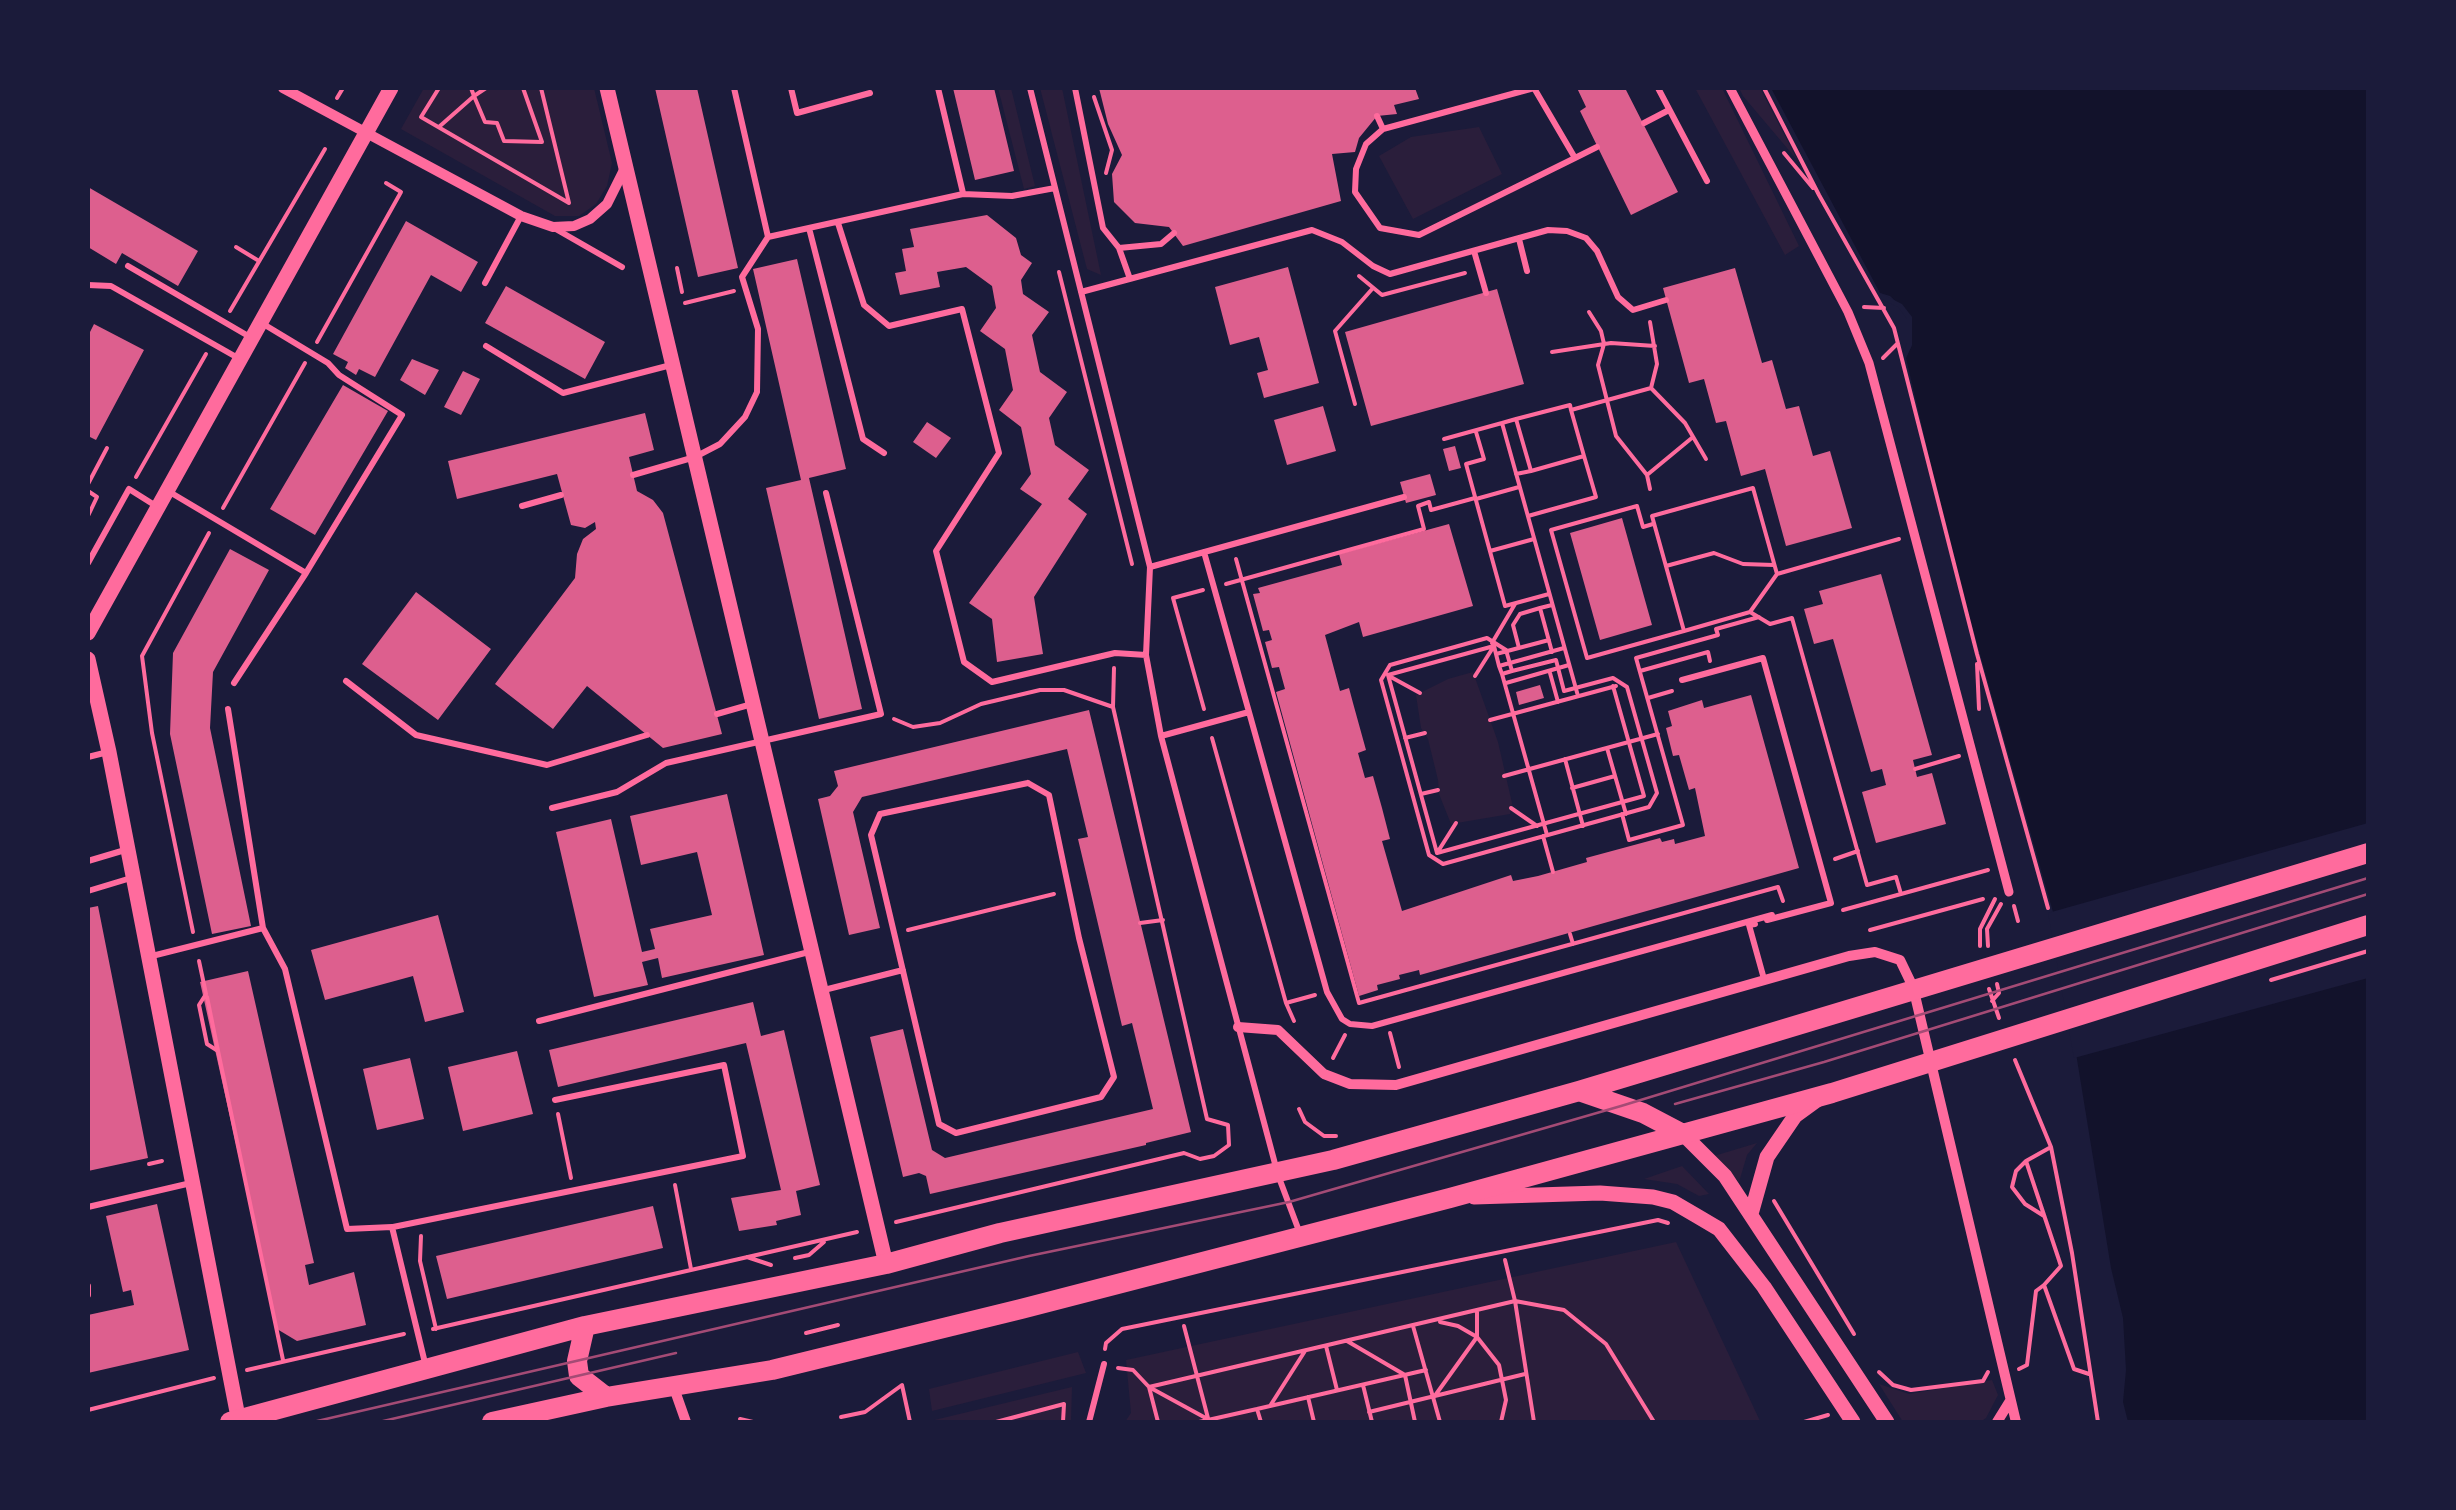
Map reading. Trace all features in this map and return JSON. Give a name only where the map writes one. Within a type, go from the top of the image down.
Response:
[{"type":"main road","points":[[236,1422],[585,1326],[886,1264],[1000,1232],[1278,1175],[1579,1091],[2368,853]]},
{"type":"main road","points":[[492,1422],[606,1397],[772,1370],[1450,1198],[1828,1094],[2368,926]]},
{"type":"main road","points":[[1579,1091],[1643,1114],[1683,1134]]},
{"type":"main road","points":[[585,1326],[577,1360],[579,1376],[606,1397]]},
{"type":"street","points":[[283,88],[522,216],[553,227],[574,226],[590,219],[607,204],[626,166]]},
{"type":"street","points":[[88,634],[391,88]]},
{"type":"street","points":[[607,88],[886,1264]]},
{"type":"street","points":[[1730,88],[1848,312],[1870,363],[2009,892]]},
{"type":"street","points":[[88,659],[230,1374],[236,1422]]},
{"type":"street","points":[[1238,1028],[1278,1030],[1324,1074],[1350,1084],[1396,1086],[1875,952],[1900,960],[1913,987],[2016,1422]]},
{"type":"street","points":[[1751,1214],[1767,1156],[1795,1116],[1828,1094]]},
{"type":"street","points":[[1683,1134],[1724,1176],[1751,1214],[1887,1422]]},
{"type":"street","points":[[1450,1198],[1600,1193],[1673,1202],[1719,1229],[1729,1241],[1853,1422]]},
{"type":"street","points":[[674,1388],[686,1422]]},
{"type":"street","points":[[1996,1422],[2010,1402]]},
{"type":"lane","points":[[734,88],[768,237]]},
{"type":"lane","points":[[791,88],[797,114],[870,93]]},
{"type":"lane","points":[[938,88],[963,194]]},
{"type":"lane","points":[[1030,88],[1150,567],[1146,655],[1161,736],[1278,1175],[1300,1235]]},
{"type":"lane","points":[[1075,88],[1104,228],[1119,248],[1130,279]]},
{"type":"lane","points":[[1574,158],[1534,88],[1383,129],[1366,144],[1356,169],[1356,192],[1380,228],[1419,235],[1574,158],[1596,147]]},
{"type":"lane","points":[[1658,88],[1706,181]]},
{"type":"lane","points":[[1644,123],[1670,110]]},
{"type":"lane","points":[[1378,116],[1383,129]]},
{"type":"lane","points":[[633,475],[694,457],[720,444],[745,417],[757,392],[758,329],[742,277],[768,237],[963,194],[1012,196],[1054,188]]},
{"type":"lane","points":[[484,283],[522,216]]},
{"type":"lane","points":[[838,223],[864,305],[889,326],[962,310],[999,453],[936,551],[964,662],[992,682],[1115,653],[1146,655]]},
{"type":"lane","points":[[553,227],[622,267]]},
{"type":"lane","points":[[809,228],[863,440],[884,453]]},
{"type":"lane","points":[[1081,292],[1312,230],[1342,242],[1390,274],[1548,230],[1586,238],[1618,296],[1633,310],[1666,300]]},
{"type":"lane","points":[[1119,248],[1161,244],[1174,233]]},
{"type":"lane","points":[[1519,239],[1528,271]]},
{"type":"lane","points":[[1474,251],[1486,293]]},
{"type":"lane","points":[[128,266],[251,337]]},
{"type":"lane","points":[[88,286],[111,286],[240,358]]},
{"type":"lane","points":[[234,683],[306,574],[402,415],[260,322]]},
{"type":"lane","points":[[486,346],[564,393],[673,365]]},
{"type":"lane","points":[[88,563],[129,490],[158,507]]},
{"type":"lane","points":[[166,490],[306,574]]},
{"type":"lane","points":[[552,808],[617,792],[666,763],[881,714],[826,494]]},
{"type":"lane","points":[[522,506],[561,495]]},
{"type":"lane","points":[[1150,567],[1404,497]]},
{"type":"lane","points":[[1204,552],[1326,992],[1342,1019],[1350,1024],[1372,1026],[1772,915]]},
{"type":"lane","points":[[1682,680],[1763,658],[1831,902],[1749,925],[1767,980]]},
{"type":"lane","points":[[346,682],[416,735],[547,765],[647,735]]},
{"type":"lane","points":[[717,714],[754,703]]},
{"type":"lane","points":[[228,708],[263,928],[285,968],[347,1230],[392,1228],[743,1156],[724,1065],[554,1100]]},
{"type":"lane","points":[[1161,736],[1248,712]]},
{"type":"lane","points":[[88,757],[109,752]]},
{"type":"lane","points":[[1028,783],[1049,795],[1068,890],[1114,1076],[1101,1098],[956,1133],[939,1124],[871,835],[880,814],[1028,783]]},
{"type":"lane","points":[[88,861],[126,849]]},
{"type":"lane","points":[[88,892],[132,878]]},
{"type":"lane","points":[[146,958],[263,928]]},
{"type":"lane","points":[[540,1021],[813,951]]},
{"type":"lane","points":[[822,990],[903,970]]},
{"type":"lane","points":[[88,1207],[191,1183]]},
{"type":"lane","points":[[392,1228],[427,1369]]},
{"type":"lane","points":[[88,1286],[88,1295]]},
{"type":"lane","points":[[1089,1422],[1104,1364]]},
{"type":"path","points":[[337,98],[343,88]]},
{"type":"path","points":[[440,88],[422,117],[569,204],[541,88]]},
{"type":"path","points":[[471,88],[485,122],[497,123],[504,141],[542,142],[524,88]]},
{"type":"path","points":[[439,127],[486,88]]},
{"type":"path","points":[[1764,88],[1894,328],[1977,654],[2048,908]]},
{"type":"path","points":[[234,305],[325,150]]},
{"type":"path","points":[[284,1362],[152,733],[142,656],[401,192],[386,183]]},
{"type":"path","points":[[236,246],[259,260]]},
{"type":"path","points":[[676,268],[682,292]]},
{"type":"path","points":[[1360,276],[1382,295],[1479,268]]},
{"type":"path","points":[[685,303],[746,288]]},
{"type":"path","points":[[1355,404],[1335,331],[1373,288]]},
{"type":"path","points":[[1848,312],[1864,307],[1884,308]]},
{"type":"path","points":[[1589,312],[1604,344],[1598,365],[1616,436],[1648,475],[1650,489]]},
{"type":"path","points":[[1650,322],[1656,364],[1651,388]]},
{"type":"path","points":[[1552,352],[1626,342],[1655,346]]},
{"type":"path","points":[[129,490],[203,359]]},
{"type":"path","points":[[1571,410],[1651,388]]},
{"type":"path","points":[[1651,388],[1685,423],[1706,459]]},
{"type":"path","points":[[1444,439],[1570,404],[1596,497],[1528,516]]},
{"type":"path","points":[[1516,419],[1530,470]]},
{"type":"path","points":[[1502,423],[1578,696]]},
{"type":"path","points":[[1476,430],[1484,460],[1466,464],[1505,606],[1550,594]]},
{"type":"path","points":[[1648,475],[1693,438]]},
{"type":"path","points":[[88,516],[97,497],[88,488],[108,448]]},
{"type":"path","points":[[1516,474],[1584,456]]},
{"type":"path","points":[[1416,531],[1424,529],[1418,506],[1429,502],[1431,510],[1519,487]]},
{"type":"path","points":[[1684,630],[1652,516],[1753,488],[1777,574]]},
{"type":"path","points":[[1654,524],[1643,527],[1637,506],[1551,530],[1587,658],[1750,612],[1777,574],[1915,534]]},
{"type":"path","points":[[1490,551],[1534,539]]},
{"type":"path","points":[[1232,544],[1360,1002],[1334,1058],[1320,1050]]},
{"type":"path","points":[[1666,566],[1714,554],[1743,564],[1774,564]]},
{"type":"path","points":[[1475,676],[1515,604]]},
{"type":"path","points":[[1519,648],[1513,625],[1520,614],[1552,605]]},
{"type":"path","points":[[1540,608],[1552,652]]},
{"type":"path","points":[[1750,612],[1770,624],[1792,618],[1867,885],[1896,877],[1900,894]]},
{"type":"path","points":[[1508,614],[1516,620]]},
{"type":"path","points":[[1607,748],[1629,840],[1683,824],[1636,658],[1718,635],[1716,629],[1759,618]]},
{"type":"path","points":[[1502,674],[1556,660],[1564,692],[1614,678],[1627,687],[1657,793],[1649,807],[1583,826],[1545,836],[1443,864],[1430,855],[1380,680],[1390,664],[1487,638],[1500,666],[1504,683],[1528,770],[1540,825],[1545,836],[1553,872]]},
{"type":"path","points":[[1496,654],[1548,640]]},
{"type":"path","points":[[1388,675],[1492,644],[1507,652],[1512,672]]},
{"type":"path","points":[[1500,666],[1564,648]]},
{"type":"path","points":[[88,1410],[1184,1153],[1200,1159],[1214,1156],[1229,1145],[1228,1125],[1207,1119],[1113,707],[1115,653]]},
{"type":"path","points":[[1504,683],[1569,666]]},
{"type":"path","points":[[1549,671],[1558,702]]},
{"type":"path","points":[[1388,675],[1420,693]]},
{"type":"path","points":[[1388,675],[1438,853]]},
{"type":"path","points":[[1490,720],[1623,684]]},
{"type":"path","points":[[1438,853],[1644,796],[1614,686]]},
{"type":"path","points":[[881,714],[913,727],[940,723],[981,704],[1040,690],[1064,690],[1113,707]]},
{"type":"path","points":[[1405,738],[1425,734]]},
{"type":"path","points":[[1504,776],[1658,734]]},
{"type":"path","points":[[1915,768],[1957,756]]},
{"type":"path","points":[[1565,760],[1583,826]]},
{"type":"path","points":[[1572,788],[1615,776]]},
{"type":"path","points":[[1421,794],[1438,790]]},
{"type":"path","points":[[1511,808],[1540,825]]},
{"type":"path","points":[[1438,853],[1456,823]]},
{"type":"path","points":[[1834,858],[1858,851]]},
{"type":"path","points":[[1829,914],[2002,866]]},
{"type":"path","points":[[1360,1002],[1778,887],[1787,916]]},
{"type":"path","points":[[894,933],[1068,890]]},
{"type":"path","points":[[1870,930],[1983,899]]},
{"type":"path","points":[[1140,923],[1163,920]]},
{"type":"path","points":[[1570,934],[1573,944]]},
{"type":"path","points":[[206,994],[199,1006],[207,1044],[218,1051]]},
{"type":"path","points":[[1992,1001],[1999,1019]]},
{"type":"path","points":[[1286,1003],[1296,1024]]},
{"type":"path","points":[[2014,1056],[2050,1147],[2072,1253],[2098,1422]]},
{"type":"path","points":[[554,1100],[573,1190]]},
{"type":"path","points":[[2048,1218],[2025,1204],[2012,1187],[2016,1171],[2050,1147]]},
{"type":"path","points":[[149,1164],[162,1161]]},
{"type":"path","points":[[2019,1370],[2027,1365],[2036,1292],[2061,1266],[2026,1161]]},
{"type":"path","points":[[672,1170],[691,1269]]},
{"type":"path","points":[[1772,1196],[1854,1334]]},
{"type":"path","points":[[1106,1342],[1122,1329],[1658,1220],[1680,1226]]},
{"type":"path","points":[[422,1222],[420,1260],[436,1329]]},
{"type":"path","points":[[796,1258],[809,1255],[827,1238]]},
{"type":"path","points":[[747,1257],[770,1265]]},
{"type":"path","points":[[1505,1260],[1534,1422]]},
{"type":"path","points":[[2044,1285],[2074,1369],[2088,1374]]},
{"type":"path","points":[[1149,1387],[1515,1302],[1564,1310],[1606,1344],[1654,1422]]},
{"type":"path","points":[[1434,1397],[1477,1336],[1477,1310]]},
{"type":"path","points":[[1436,1321],[1458,1326],[1490,1349],[1504,1378],[1506,1400],[1501,1422]]},
{"type":"path","points":[[806,1334],[838,1325]]},
{"type":"path","points":[[1184,1326],[1210,1422]]},
{"type":"path","points":[[1413,1326],[1438,1422]]},
{"type":"path","points":[[1347,1341],[1405,1375],[1415,1422]]},
{"type":"path","points":[[1326,1346],[1337,1391]]},
{"type":"path","points":[[1270,1406],[1305,1351]]},
{"type":"path","points":[[1874,1368],[1893,1385],[1911,1390],[1983,1381],[1988,1372]]},
{"type":"path","points":[[1122,1370],[1133,1370],[1149,1387],[1210,1422]]},
{"type":"path","points":[[1199,1422],[1426,1370]]},
{"type":"path","points":[[1369,1412],[1526,1374]]},
{"type":"path","points":[[842,1417],[865,1412],[902,1384],[910,1422]]},
{"type":"path","points":[[1363,1385],[1372,1422]]},
{"type":"path","points":[[1149,1387],[1158,1422]]},
{"type":"path","points":[[1308,1397],[1314,1422]]},
{"type":"path","points":[[996,1422],[1064,1404],[1063,1422]]},
{"type":"path","points":[[1257,1409],[1261,1422]]},
{"type":"path","points":[[1804,1422],[1828,1415]]},
{"type":"path","points":[[740,1418],[753,1422]]},
{"type":"shaded area","points":[[424,88],[594,88],[612,163],[607,186],[596,204],[579,216],[555,216],[401,129]]},
{"type":"shaded area","points":[[998,88],[1011,88],[1035,186],[1024,189]]},
{"type":"shaded area","points":[[1040,88],[1062,88],[1101,275],[1087,269]]},
{"type":"shaded area","points":[[1695,88],[1722,88],[1799,246],[1785,255]]},
{"type":"shaded area","points":[[1739,88],[1760,88],[1798,161],[1743,96]]},
{"type":"shaded area","points":[[1771,88],[2368,88],[2368,1422],[2128,1422],[2123,1402],[2123,1318],[2111,1268],[2053,912],[1952,555],[1906,358],[1912,345],[1912,317],[1890,296],[1880,293]]},
{"type":"shaded area","points":[[1479,127],[1502,174],[1413,219],[1379,156],[1411,137]]},
{"type":"shaded area","points":[[1473,672],[1498,742],[1512,803],[1510,814],[1451,824],[1439,794],[1428,739],[1421,728],[1416,695]]},
{"type":"shaded area","points":[[1757,1143],[1747,1155],[1739,1182],[1714,1156]]},
{"type":"shaded area","points":[[1682,1166],[1709,1194],[1699,1196],[1677,1184],[1644,1179]]},
{"type":"shaded area","points":[[1676,1242],[1760,1421],[1125,1422],[1131,1413],[1126,1360]]},
{"type":"shaded area","points":[[1078,1352],[1086,1373],[932,1411],[929,1389]]},
{"type":"shaded area","points":[[1992,1380],[1998,1395],[1980,1422],[1903,1422],[1879,1384],[1909,1394]]},
{"type":"shaded area","points":[[1072,1387],[1071,1422],[926,1422]]},
{"type":"pier","points":[[1880,293],[1902,304],[1912,317],[1912,345],[1906,358],[1902,355],[1907,343],[1907,319],[1898,307],[1879,298]]},
{"type":"pier","points":[[2368,823],[2368,978],[2074,1058],[2048,913]]},
{"type":"building","points":[[655,88],[697,88],[738,268],[698,277]]},
{"type":"building","points":[[953,88],[994,88],[1014,171],[975,180]]},
{"type":"building","points":[[1099,88],[1415,88],[1419,99],[1394,105],[1397,114],[1377,116],[1359,138],[1355,152],[1332,154],[1341,201],[1183,246],[1169,227],[1135,223],[1114,202],[1112,174],[1122,155],[1108,124]]},
{"type":"building","points":[[1577,88],[1625,88],[1678,192],[1631,215],[1580,111],[1586,107]]},
{"type":"building","points":[[88,187],[198,251],[178,286],[122,253],[116,264],[88,247]]},
{"type":"building","points":[[987,215],[1016,238],[1021,255],[1032,263],[1021,280],[1023,294],[1049,312],[1032,335],[1040,372],[1067,392],[1049,418],[1055,445],[1089,470],[1068,499],[1087,514],[1034,597],[1043,654],[997,662],[992,619],[969,603],[1042,504],[1020,489],[1031,474],[1021,427],[999,410],[1013,390],[1005,349],[980,331],[996,308],[992,286],[966,267],[937,272],[940,287],[900,295],[895,273],[906,271],[902,249],[914,247],[910,229]]},
{"type":"building","points":[[406,221],[478,262],[461,292],[431,275],[375,377],[359,369],[356,375],[345,368],[348,362],[333,354]]},
{"type":"building","points":[[797,259],[846,469],[809,478],[862,709],[819,719],[766,488],[801,480],[753,269]]},
{"type":"building","points":[[1288,267],[1319,383],[1264,398],[1257,373],[1268,370],[1259,337],[1230,345],[1215,287]]},
{"type":"building","points":[[1735,268],[1762,363],[1772,360],[1786,409],[1799,406],[1813,456],[1830,451],[1852,528],[1786,546],[1765,469],[1741,476],[1726,421],[1716,423],[1704,379],[1689,383],[1663,288]]},
{"type":"building","points":[[506,286],[605,342],[585,379],[485,323]]},
{"type":"building","points":[[1497,289],[1524,384],[1371,426],[1345,332]]},
{"type":"building","points":[[94,324],[144,350],[96,440],[88,436],[88,336]]},
{"type":"building","points":[[412,359],[439,370],[425,395],[400,380]]},
{"type":"building","points":[[463,371],[480,379],[461,415],[444,407]]},
{"type":"building","points":[[343,385],[388,411],[315,535],[270,509]]},
{"type":"building","points":[[1323,406],[1336,451],[1287,465],[1274,420]]},
{"type":"building","points":[[645,413],[654,450],[629,457],[637,491],[653,500],[663,513],[722,734],[663,748],[587,686],[553,729],[495,684],[575,578],[577,554],[583,539],[596,529],[595,522],[585,528],[571,525],[557,474],[457,499],[448,461]]},
{"type":"building","points":[[927,422],[951,438],[936,458],[913,442]]},
{"type":"building","points":[[1455,446],[1461,468],[1449,471],[1443,449]]},
{"type":"building","points":[[1430,474],[1436,495],[1406,503],[1400,482]]},
{"type":"building","points":[[1622,518],[1652,625],[1600,640],[1570,533]]},
{"type":"building","points":[[1449,524],[1473,606],[1363,637],[1359,622],[1325,635],[1340,691],[1349,688],[1366,750],[1358,753],[1365,778],[1373,776],[1382,808],[1390,839],[1382,841],[1402,911],[1511,875],[1513,881],[1538,876],[1660,838],[1662,842],[1674,839],[1675,844],[1705,836],[1695,788],[1689,790],[1679,755],[1673,756],[1666,728],[1672,726],[1668,711],[1702,700],[1704,708],[1751,695],[1799,868],[1420,975],[1419,970],[1399,975],[1400,979],[1377,985],[1378,990],[1359,996],[1276,692],[1285,689],[1279,667],[1272,668],[1265,642],[1272,640],[1269,630],[1263,631],[1253,594],[1260,593],[1258,588],[1342,565],[1339,554]]},
{"type":"building","points":[[230,549],[269,570],[213,672],[210,728],[251,926],[212,934],[170,734],[173,653]]},
{"type":"building","points":[[1881,574],[1932,755],[1913,760],[1917,777],[1932,773],[1946,824],[1876,843],[1862,792],[1886,785],[1882,769],[1871,772],[1833,639],[1814,644],[1804,609],[1823,604],[1819,591]]},
{"type":"building","points":[[416,592],[491,649],[438,720],[362,664]]},
{"type":"building","points":[[1540,685],[1544,698],[1519,705],[1516,692]]},
{"type":"building","points":[[1089,710],[1191,1132],[930,1194],[926,1176],[919,1173],[903,1177],[870,1037],[903,1029],[932,1150],[945,1158],[1153,1109],[1132,1023],[1122,1026],[1078,839],[1088,837],[1067,749],[862,797],[853,812],[880,928],[849,935],[818,799],[830,796],[838,786],[834,771]]},
{"type":"building","points":[[727,794],[764,955],[662,978],[658,958],[642,962],[648,985],[594,997],[556,832],[611,819],[642,952],[655,949],[650,929],[712,915],[697,852],[641,865],[630,816]]},
{"type":"building","points":[[98,906],[148,1158],[88,1171],[88,908]]},
{"type":"building","points":[[438,915],[464,1012],[425,1022],[413,976],[325,1000],[311,950]]},
{"type":"building","points":[[248,971],[314,1263],[305,1265],[309,1285],[354,1272],[366,1325],[297,1341],[277,1329],[200,982]]},
{"type":"building","points":[[753,1002],[761,1036],[784,1030],[820,1185],[796,1191],[801,1215],[776,1221],[777,1225],[739,1231],[731,1198],[781,1190],[746,1043],[558,1087],[549,1050]]},
{"type":"building","points":[[517,1051],[533,1114],[463,1131],[448,1067]]},
{"type":"building","points":[[410,1058],[424,1119],[377,1130],[363,1069]]},
{"type":"building","points":[[157,1204],[189,1350],[88,1373],[88,1315],[134,1305],[131,1290],[123,1292],[106,1216]]},
{"type":"building","points":[[653,1206],[663,1248],[447,1299],[436,1256]]},
{"type":"tram line","points":[[313,1422],[1029,1256],[1289,1202],[1621,1106],[2368,878]]},
{"type":"tram line","points":[[1675,1104],[1824,1062],[2368,894]]},
{"type":"tram line","points":[[379,1422],[676,1353]]}]
